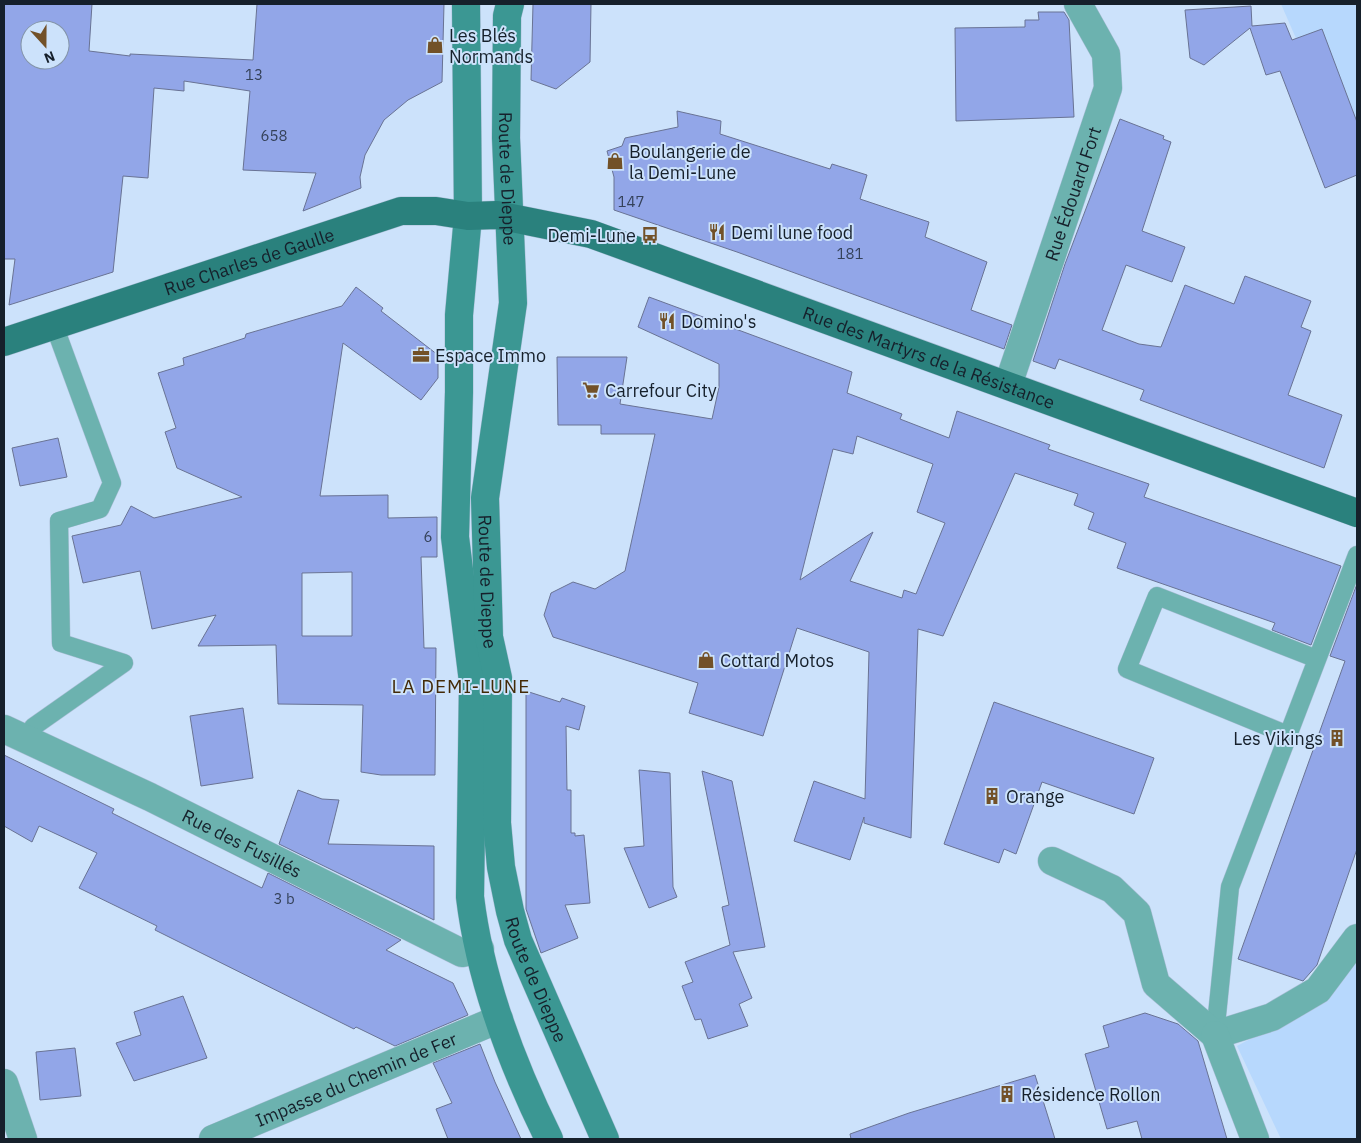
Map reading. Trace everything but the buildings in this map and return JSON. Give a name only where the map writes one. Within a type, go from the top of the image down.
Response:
[{"type":"main road","name":"Route de Dieppe","points":[[466,4],[468,216],[459,315],[455,537],[473,682],[470,897],[474,930],[500,1019],[535,1110],[549,1139]]},
{"type":"main road","name":"Route de Dieppe","points":[[510,4],[507,16],[503,216],[513,304],[485,498],[489,637],[498,678],[497,811],[501,867],[518,940],[605,1139]]},
{"type":"main road","name":"Rue Charles de Gaulle","points":[[4,342],[401,211],[436,210],[468,216],[503,216]]},
{"type":"main road","name":"Rue des Martyrs de la Résistance","points":[[503,216],[591,234],[1357,513]]},
{"type":"street","name":"Rue Édouard Fort","points":[[1008,386],[1108,88],[1106,54],[1078,4]]},
{"type":"street","name":"Rue des Fusillés","points":[[4,729],[150,797],[462,953],[480,949]]},
{"type":"street","points":[[1052,861],[1112,889],[1137,913],[1156,984],[1216,1035],[1255,1139]]},
{"type":"street","points":[[1216,1035],[1272,1017],[1318,990],[1357,938]]},
{"type":"street","name":"Impasse du Chemin de Fer","points":[[213,1139],[500,1019]]},
{"type":"street","points":[[4,1083],[23,1139]]},
{"type":"lane","points":[[31,742],[33,727],[124,663],[61,643],[59,521],[100,509],[112,483],[54,325]]},
{"type":"lane","points":[[1216,1035],[1230,887],[1357,555]]},
{"type":"lane","points":[[1288,735],[1127,669],[1157,596],[1317,659]]},
{"type":"shaded area","points":[[1281,4],[1357,4],[1357,178]]},
{"type":"shaded area","points":[[1357,961],[1357,1139],[1281,1139],[1237,1046],[1328,997]]},
{"type":"place","name":"Les Blés Normands","points":[[435,45]]},
{"type":"place","name":"Boulangerie de la Demi-Lune","points":[[615,161]]},
{"type":"place","name":"Demi lune food","points":[[717,232]]},
{"type":"place","name":"Demi-Lune","points":[[650,235]]},
{"type":"place","name":"Domino's","points":[[667,321]]},
{"type":"place","name":"Espace Immo","points":[[421,355]]},
{"type":"place","name":"Carrefour City","points":[[591,390]]},
{"type":"place","name":"Cottard Motos","points":[[706,660]]},
{"type":"place","name":"Les Vikings","points":[[1337,738]]},
{"type":"place","name":"Orange","points":[[992,796]]},
{"type":"place","name":"Résidence Rollon","points":[[1007,1094]]},
{"type":"district","name":"LA DEMI-LUNE","points":[[461,686]]}]
